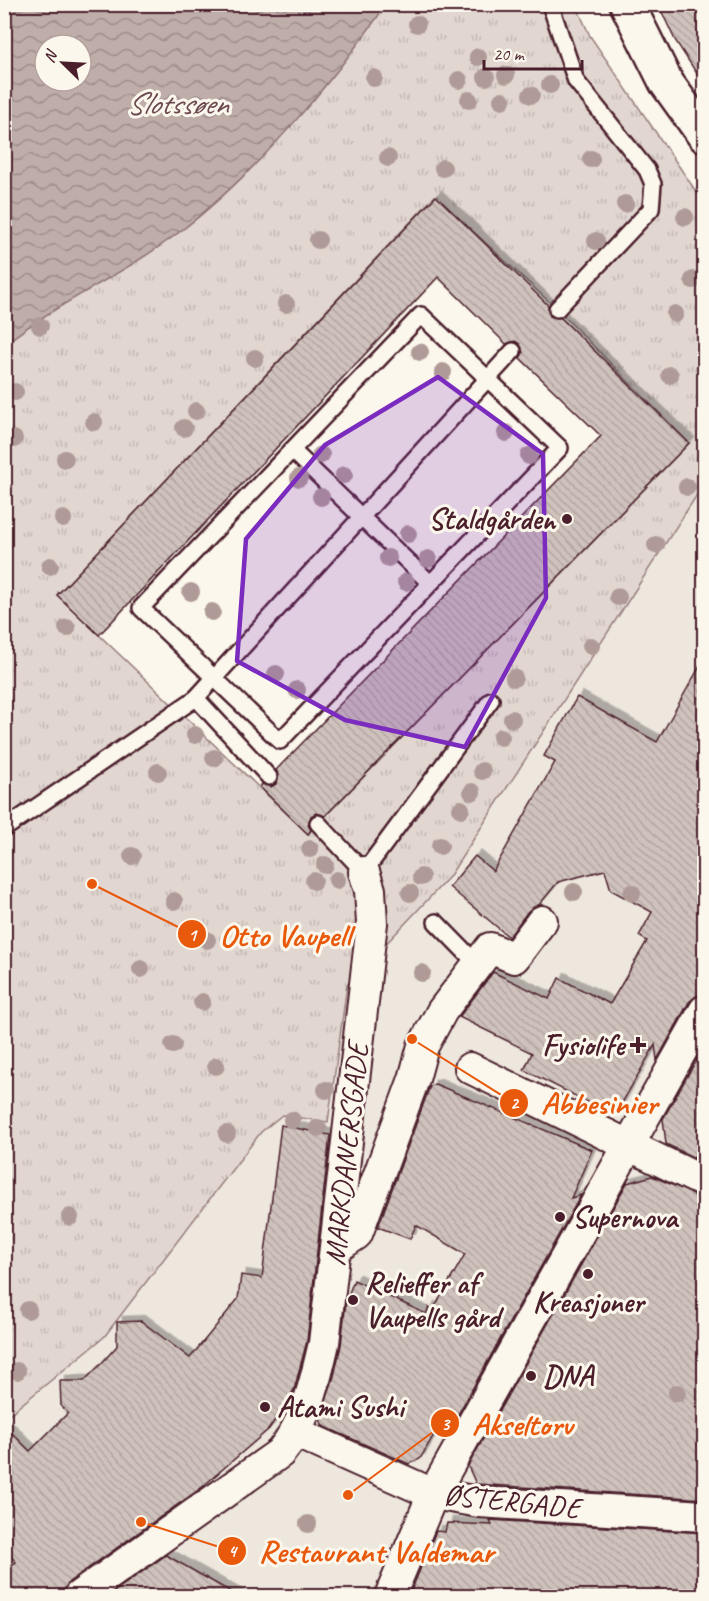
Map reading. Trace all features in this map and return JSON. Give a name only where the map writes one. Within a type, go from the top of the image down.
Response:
[{"type":"main road","points":[[627,4],[666,82],[705,135]]},
{"type":"street","name":"MARKDANERSGADE","points":[[297,1433],[313,1389],[324,1342],[372,923],[370,890],[364,872]]},
{"type":"street","points":[[335,1249],[357,1234],[414,1079],[423,1046],[442,1011],[490,948],[514,958],[542,921]]},
{"type":"street","points":[[390,1596],[433,1494],[628,1144],[705,1011]]},
{"type":"street","points":[[470,1068],[705,1182]]},
{"type":"street","points":[[79,1596],[172,1532],[280,1452],[297,1433]]},
{"type":"street","name":"ØSTERGADE","points":[[297,1433],[433,1494],[479,1502],[705,1516]]},
{"type":"lane","points":[[550,4],[576,81],[647,170],[653,184],[651,209],[557,309]]},
{"type":"lane","points":[[421,315],[560,448],[280,741],[141,608],[292,450],[421,315]]},
{"type":"lane","points":[[4,829],[196,698],[513,351]]},
{"type":"lane","points":[[292,450],[430,583]]},
{"type":"lane","points":[[196,698],[269,777]]},
{"type":"lane","points":[[318,823],[364,872],[491,700]]},
{"type":"lane","points":[[436,922],[477,964]]},
{"type":"highlighted area","points":[[438,377],[543,454],[546,598],[465,747],[345,720],[237,661],[246,539],[325,445]]},
{"type":"shaded area","points":[[704,484],[704,1596],[5,1596],[5,1418],[104,1337],[261,1132],[282,1115],[328,1122],[347,985],[449,877]]},
{"type":"green space","points":[[386,5],[576,5],[590,36],[704,203],[704,484],[449,877],[347,985],[328,1122],[282,1115],[261,1132],[104,1337],[5,1418],[5,344],[47,314],[157,248],[207,210],[290,127]],"holes":[[[435,196],[557,309],[689,443],[308,834],[57,595]]]},
{"type":"water","name":"Slotssøen","points":[[5,4],[386,4],[316,97],[236,184],[207,210],[157,248],[5,344]]},
{"type":"building","points":[[658,4],[705,4],[705,86],[675,40]]},
{"type":"building","name":"Staldgården","points":[[436,196],[548,305],[550,316],[561,318],[689,443],[325,816],[316,813],[311,816],[308,825],[311,830],[308,834],[260,787],[262,784],[271,787],[276,784],[279,775],[276,770],[601,436],[520,358],[523,353],[520,344],[515,341],[506,344],[438,277],[99,635],[57,595]]},
{"type":"building","points":[[705,657],[705,994],[696,996],[689,1002],[657,1060],[655,1045],[619,1108],[612,1105],[609,1113],[524,1070],[532,1053],[459,1017],[493,972],[549,999],[559,978],[610,1004],[647,941],[639,936],[652,912],[611,890],[605,870],[558,882],[539,905],[528,911],[509,937],[449,887],[475,856],[493,871],[555,762],[544,756],[577,697],[657,742]]},
{"type":"building","points":[[705,1045],[705,1163],[666,1144],[663,1119]]},
{"type":"building","points":[[435,1084],[592,1150],[571,1198],[581,1195],[452,1425],[447,1412],[420,1459],[409,1464],[323,1426],[320,1420],[334,1376],[341,1345],[346,1301],[354,1280],[426,1314],[429,1307],[433,1310],[465,1254],[416,1225],[410,1239],[378,1227],[430,1086]]},
{"type":"building","points":[[281,1125],[330,1135],[307,1341],[294,1390],[269,1429],[201,1488],[69,1582],[62,1596],[4,1596],[4,1570],[16,1562],[4,1548],[4,1425],[30,1451],[68,1413],[61,1406],[60,1381],[84,1381],[98,1367],[117,1346],[117,1322],[141,1321],[190,1358],[238,1299],[241,1275],[262,1278]]},
{"type":"building","points":[[652,1176],[705,1199],[705,1499],[476,1484],[468,1466],[627,1183]]},
{"type":"building","points":[[490,1520],[705,1533],[705,1596],[409,1596],[436,1531],[445,1532],[447,1523],[492,1525]]},
{"type":"building","points":[[166,1555],[238,1596],[108,1596]]},
{"type":"place","name":"Staldgården","points":[[567,519]]},
{"type":"place","name":"Otto Vaupell","points":[[92,884]]},
{"type":"place","name":"Abbesinier","points":[[412,1039]]},
{"type":"place","name":"Fysiolife","points":[[638,1045]]},
{"type":"place","name":"Supernova","points":[[560,1217]]},
{"type":"place","name":"Kreasjoner","points":[[588,1274]]},
{"type":"place","name":"Relieffer af Vaupells gård","points":[[353,1300]]},
{"type":"place","name":"DNA","points":[[531,1376]]},
{"type":"place","name":"Atami Sushi","points":[[265,1407]]},
{"type":"place","name":"Akseltorv","points":[[348,1495]]},
{"type":"place","name":"Restaurant Valdemar","points":[[141,1522]]}]
